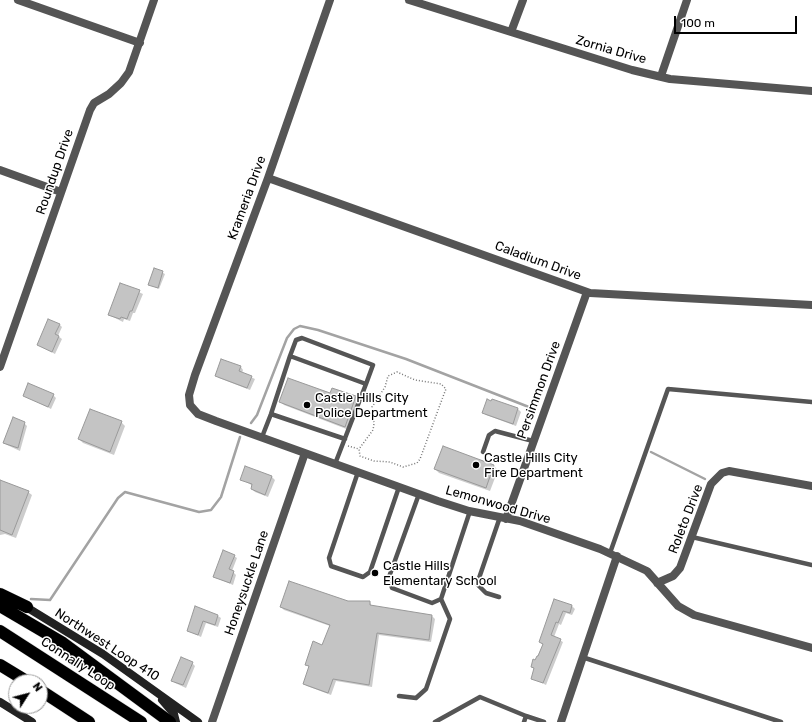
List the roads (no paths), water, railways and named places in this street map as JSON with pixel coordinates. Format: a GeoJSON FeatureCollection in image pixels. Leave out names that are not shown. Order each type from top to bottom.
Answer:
{"type":"FeatureCollection","features":[{"type":"Feature","properties":{"kind":"highway"},"geometry":{"type":"LineString","coordinates":[[0,593],[27,607]]}},
{"type":"Feature","properties":{"kind":"highway"},"geometry":{"type":"LineString","coordinates":[[0,606],[63,643],[170,722]]}},
{"type":"Feature","properties":{"kind":"highway","name":"Connally Loop"},"geometry":{"type":"LineString","coordinates":[[0,631],[141,722]]}},
{"type":"Feature","properties":{"kind":"highway"},"geometry":{"type":"LineString","coordinates":[[0,665],[15,674]]}},
{"type":"Feature","properties":{"kind":"highway"},"geometry":{"type":"LineString","coordinates":[[48,695],[89,722]]}},
{"type":"Feature","properties":{"kind":"main road","name":"Northwest Loop 410"},"geometry":{"type":"LineString","coordinates":[[27,607],[103,654],[198,722]]}},
{"type":"Feature","properties":{"kind":"main road"},"geometry":{"type":"LineString","coordinates":[[154,690],[174,714],[176,722]]}},
{"type":"Feature","properties":{"kind":"main road"},"geometry":{"type":"LineString","coordinates":[[0,702],[32,722]]}},
{"type":"Feature","properties":{"kind":"street"},"geometry":{"type":"LineString","coordinates":[[18,0],[140,43]]}},
{"type":"Feature","properties":{"kind":"street","name":"Roundup Drive"},"geometry":{"type":"LineString","coordinates":[[0,367],[2,354],[90,110],[94,103],[121,83],[132,65],[154,0]]}},
{"type":"Feature","properties":{"kind":"street","name":"Krameria Drive"},"geometry":{"type":"LineString","coordinates":[[190,405],[189,395],[195,376],[268,178],[330,0]]}},
{"type":"Feature","properties":{"kind":"street","name":"Zornia Drive"},"geometry":{"type":"LineString","coordinates":[[409,0],[632,70],[670,78],[812,91]]}},
{"type":"Feature","properties":{"kind":"street"},"geometry":{"type":"LineString","coordinates":[[511,32],[523,0]]}},
{"type":"Feature","properties":{"kind":"street"},"geometry":{"type":"LineString","coordinates":[[661,76],[687,0]]}},
{"type":"Feature","properties":{"kind":"street"},"geometry":{"type":"LineString","coordinates":[[0,170],[61,192]]}},
{"type":"Feature","properties":{"kind":"street","name":"Caladium Drive"},"geometry":{"type":"LineString","coordinates":[[268,178],[587,292],[812,305]]}},
{"type":"Feature","properties":{"kind":"street","name":"Persimmon Drive"},"geometry":{"type":"LineString","coordinates":[[503,518],[533,442],[587,292]]}},
{"type":"Feature","properties":{"kind":"street","name":"Lemonwood Drive"},"geometry":{"type":"LineString","coordinates":[[190,405],[198,414],[419,494],[470,511],[520,521],[614,555],[647,571],[678,606],[694,615],[812,648]]}},
{"type":"Feature","properties":{"kind":"street","name":"Honeysuckle Lane"},"geometry":{"type":"LineString","coordinates":[[212,722],[305,453]]}},
{"type":"Feature","properties":{"kind":"street","name":"Roleto Drive"},"geometry":{"type":"LineString","coordinates":[[657,583],[673,576],[680,568],[711,484],[722,473],[729,471],[812,486]]}},
{"type":"Feature","properties":{"kind":"street"},"geometry":{"type":"LineString","coordinates":[[561,722],[614,555]]}},
{"type":"Feature","properties":{"kind":"lane"},"geometry":{"type":"LineString","coordinates":[[262,437],[296,340],[302,338],[373,365],[335,464]]}},
{"type":"Feature","properties":{"kind":"lane"},"geometry":{"type":"LineString","coordinates":[[290,356],[366,384]]}},
{"type":"Feature","properties":{"kind":"lane"},"geometry":{"type":"LineString","coordinates":[[614,555],[668,390],[812,402]]}},
{"type":"Feature","properties":{"kind":"lane"},"geometry":{"type":"LineString","coordinates":[[271,414],[344,442]]}},
{"type":"Feature","properties":{"kind":"lane"},"geometry":{"type":"LineString","coordinates":[[483,452],[489,435],[495,431],[533,442]]}},
{"type":"Feature","properties":{"kind":"lane"},"geometry":{"type":"LineString","coordinates":[[358,472],[329,558],[331,566],[363,577],[370,572],[399,486]]}},
{"type":"Feature","properties":{"kind":"lane"},"geometry":{"type":"LineString","coordinates":[[419,494],[389,577],[392,588],[432,602],[441,599]]}},
{"type":"Feature","properties":{"kind":"lane"},"geometry":{"type":"LineString","coordinates":[[398,696],[416,698],[426,689],[450,620],[441,599],[470,511]]}},
{"type":"Feature","properties":{"kind":"lane"},"geometry":{"type":"LineString","coordinates":[[499,597],[486,593],[477,584],[503,518]]}},
{"type":"Feature","properties":{"kind":"lane"},"geometry":{"type":"LineString","coordinates":[[692,537],[812,565]]}},
{"type":"Feature","properties":{"kind":"lane"},"geometry":{"type":"LineString","coordinates":[[582,657],[781,722]]}},
{"type":"Feature","properties":{"kind":"lane"},"geometry":{"type":"LineString","coordinates":[[435,722],[480,697],[544,722]]}},
{"type":"Feature","properties":{"kind":"lane"},"geometry":{"type":"LineString","coordinates":[[524,722],[526,716]]}},
{"type":"Feature","properties":{"kind":"waterway"},"geometry":{"type":"LineString","coordinates":[[251,423],[257,415],[287,338],[294,329],[300,326],[318,330],[406,359],[534,409]]}},
{"type":"Feature","properties":{"kind":"waterway"},"geometry":{"type":"LineString","coordinates":[[31,599],[50,600],[118,498],[125,492],[199,512],[211,510],[221,497],[240,437]]}},
{"type":"Feature","properties":{"kind":"waterway"},"geometry":{"type":"LineString","coordinates":[[651,452],[705,479]]}},
{"type":"Feature","properties":{"kind":"place","name":"Castle Hills City Police Department"},"geometry":{"type":"Point","coordinates":[307,405]}},
{"type":"Feature","properties":{"kind":"place","name":"Castle Hills City Fire Department"},"geometry":{"type":"Point","coordinates":[476,465]}},
{"type":"Feature","properties":{"kind":"place","name":"Castle Hills Elementary School"},"geometry":{"type":"Point","coordinates":[375,573]}}]}
